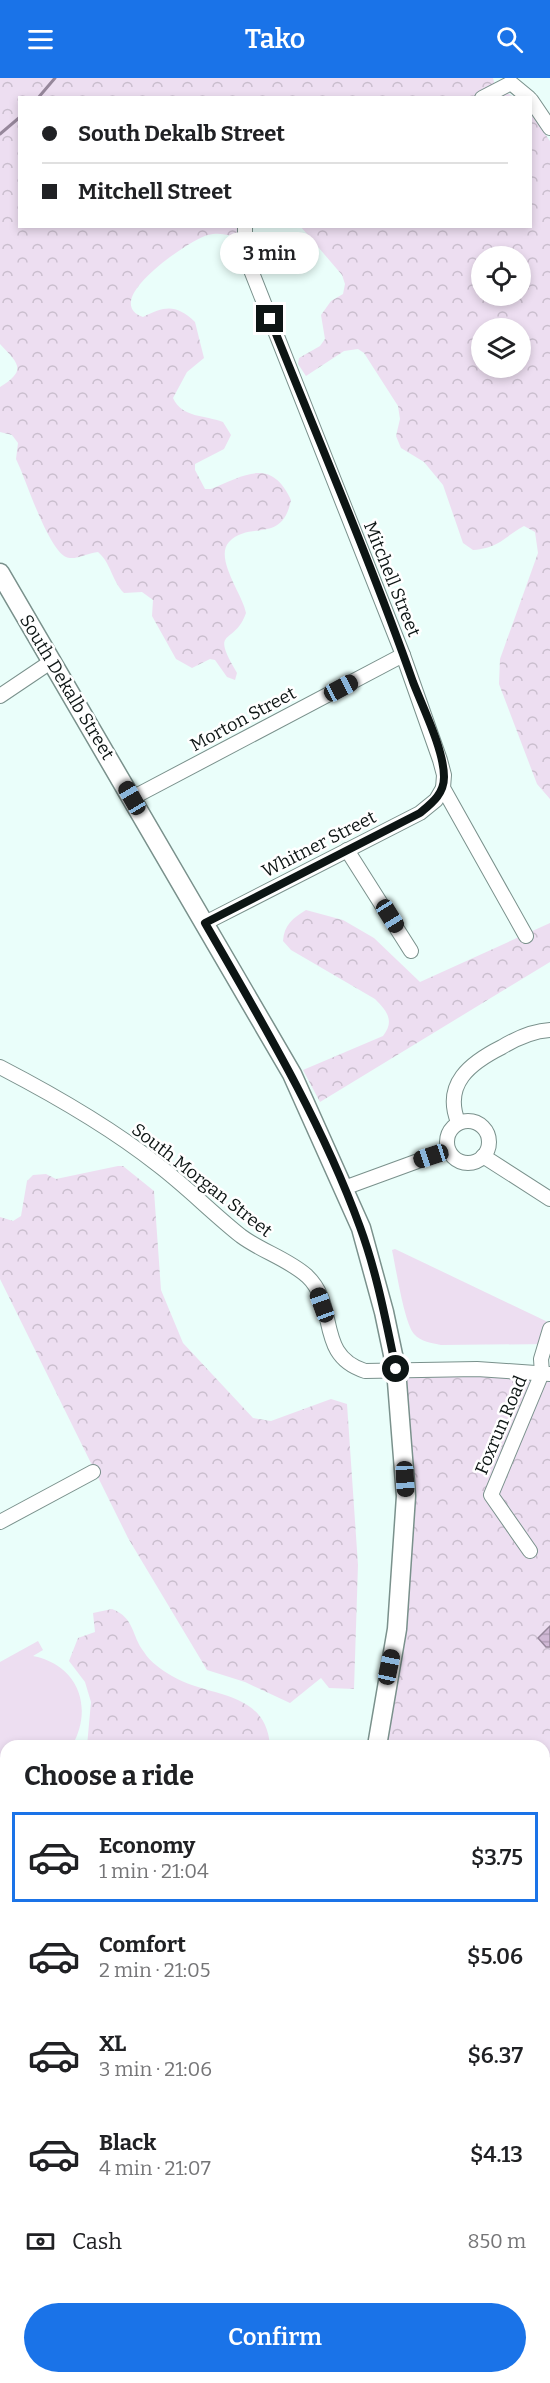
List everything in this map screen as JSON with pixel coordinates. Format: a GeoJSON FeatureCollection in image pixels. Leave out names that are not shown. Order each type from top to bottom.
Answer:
{"type":"FeatureCollection","features":[{"type":"Feature","properties":{"kind":"main road","name":"South Dekalb Street"},"geometry":{"type":"LineString","coordinates":[[0,573],[292,1074],[344,1188],[370,1258],[396,1369],[406,1496],[397,1629],[377,1740]]}},
{"type":"Feature","properties":{"kind":"street"},"geometry":{"type":"LineString","coordinates":[[486,96],[514,81],[527,96]]}},
{"type":"Feature","properties":{"kind":"street"},"geometry":{"type":"LineString","coordinates":[[532,102],[550,128]]}},
{"type":"Feature","properties":{"kind":"street","name":"Mitchell Street"},"geometry":{"type":"LineString","coordinates":[[245,228],[245,255],[403,655],[440,760],[444,775],[443,788],[526,936]]}},
{"type":"Feature","properties":{"kind":"street","name":"Morton Street"},"geometry":{"type":"LineString","coordinates":[[132,798],[403,655]]}},
{"type":"Feature","properties":{"kind":"street"},"geometry":{"type":"LineString","coordinates":[[0,696],[52,661]]}},
{"type":"Feature","properties":{"kind":"street","name":"Whitner Street"},"geometry":{"type":"LineString","coordinates":[[205,923],[420,813],[436,800],[443,788]]}},
{"type":"Feature","properties":{"kind":"street"},"geometry":{"type":"LineString","coordinates":[[347,850],[411,951]]}},
{"type":"Feature","properties":{"kind":"street"},"geometry":{"type":"LineString","coordinates":[[458,1122],[453,1107],[455,1091],[470,1066],[522,1036],[550,1030]]}},
{"type":"Feature","properties":{"kind":"street","name":"South Morgan Street"},"geometry":{"type":"LineString","coordinates":[[0,1067],[124,1141],[157,1164],[248,1240],[307,1276],[318,1292],[336,1350],[342,1360],[365,1371],[396,1369],[546,1373]]}},
{"type":"Feature","properties":{"kind":"street"},"geometry":{"type":"LineString","coordinates":[[472,1121],[484,1128],[489,1140],[483,1156],[475,1162],[461,1162],[448,1150],[448,1132],[458,1122],[472,1121]]}},
{"type":"Feature","properties":{"kind":"street"},"geometry":{"type":"LineString","coordinates":[[344,1188],[448,1150]]}},
{"type":"Feature","properties":{"kind":"street"},"geometry":{"type":"LineString","coordinates":[[483,1156],[550,1199]]}},
{"type":"Feature","properties":{"kind":"street"},"geometry":{"type":"LineString","coordinates":[[546,1373],[542,1359],[550,1329]]}},
{"type":"Feature","properties":{"kind":"street","name":"Foxrun Road"},"geometry":{"type":"LineString","coordinates":[[530,1551],[491,1495],[546,1373]]}},
{"type":"Feature","properties":{"kind":"street"},"geometry":{"type":"LineString","coordinates":[[0,1522],[93,1472]]}},
{"type":"Feature","properties":{"kind":"green space"},"geometry":{"type":"Polygon","coordinates":[[[0,78],[493,78],[495,86],[512,96],[18,96],[18,228],[243,228],[240,239],[224,234],[212,234],[184,247],[152,272],[139,285],[132,298],[132,309],[143,317],[170,309],[182,312],[195,322],[204,358],[187,372],[173,398],[188,413],[223,422],[231,435],[224,449],[195,464],[195,470],[205,489],[211,489],[246,475],[266,474],[275,478],[291,500],[287,514],[280,522],[264,530],[246,532],[237,536],[229,542],[225,549],[227,567],[246,613],[236,630],[224,642],[237,673],[235,680],[227,677],[215,660],[210,659],[192,668],[176,659],[152,616],[153,600],[142,592],[124,593],[106,561],[98,552],[69,558],[59,552],[46,530],[16,459],[18,443],[12,435],[0,432],[0,387],[14,376],[17,367],[12,357],[0,344],[0,78]]]}},
{"type":"Feature","properties":{"kind":"green space"},"geometry":{"type":"Polygon","coordinates":[[[532,115],[550,141],[550,799],[537,784],[499,684],[500,659],[538,553],[535,532],[524,526],[496,544],[482,549],[473,550],[463,543],[443,485],[424,462],[401,448],[396,436],[400,419],[398,406],[364,353],[358,349],[344,351],[306,376],[298,364],[299,358],[320,346],[325,339],[321,315],[331,301],[343,294],[345,284],[342,275],[302,228],[532,228],[532,115]]]}},
{"type":"Feature","properties":{"kind":"green space"},"geometry":{"type":"Polygon","coordinates":[[[306,910],[343,920],[374,938],[420,982],[550,923],[550,962],[320,1102],[303,1070],[383,1036],[387,1031],[389,1021],[386,1012],[375,999],[291,950],[283,941],[290,922],[306,910]]]}},
{"type":"Feature","properties":{"kind":"green space"},"geometry":{"type":"Polygon","coordinates":[[[123,1166],[154,1191],[161,1290],[183,1343],[253,1418],[271,1421],[331,1399],[347,1404],[358,1565],[354,1689],[329,1688],[321,1678],[290,1703],[245,1682],[207,1670],[128,1538],[0,1279],[0,1217],[13,1221],[21,1216],[27,1181],[33,1175],[46,1174],[56,1179],[123,1166]]]}},
{"type":"Feature","properties":{"kind":"green space"},"geometry":{"type":"Polygon","coordinates":[[[395,1249],[550,1323],[550,1344],[441,1345],[420,1339],[410,1328],[404,1307],[392,1250],[395,1249]]]}},
{"type":"Feature","properties":{"kind":"green space"},"geometry":{"type":"Polygon","coordinates":[[[396,1369],[550,1374],[550,1740],[378,1740],[402,1574],[396,1369]]]}},
{"type":"Feature","properties":{"kind":"green space"},"geometry":{"type":"Polygon","coordinates":[[[112,1609],[125,1617],[147,1656],[172,1676],[247,1705],[258,1714],[266,1728],[269,1740],[88,1740],[91,1702],[85,1682],[69,1661],[78,1638],[95,1632],[93,1613],[112,1609]]]}},
{"type":"Feature","properties":{"kind":"green space"},"geometry":{"type":"Polygon","coordinates":[[[38,1641],[43,1650],[33,1656],[61,1668],[78,1690],[82,1717],[74,1740],[0,1740],[0,1662],[38,1641]]]}},
{"type":"Feature","properties":{"kind":"shaded area"},"geometry":{"type":"Polygon","coordinates":[[[550,1626],[550,1647],[546,1647],[538,1638],[550,1626]]]}},
{"type":"Feature","properties":{"kind":"waterway"},"geometry":{"type":"LineString","coordinates":[[40,96],[55,78]]}},
{"type":"Feature","properties":{"kind":"waterway"},"geometry":{"type":"LineString","coordinates":[[0,134],[18,119]]}},
{"type":"Feature","properties":{"kind":"route"},"geometry":{"type":"LineString","coordinates":[[270,319],[435,741],[444,775],[443,788],[436,800],[420,813],[205,923],[292,1074],[341,1180],[361,1228],[373,1269],[396,1369]]}}]}
